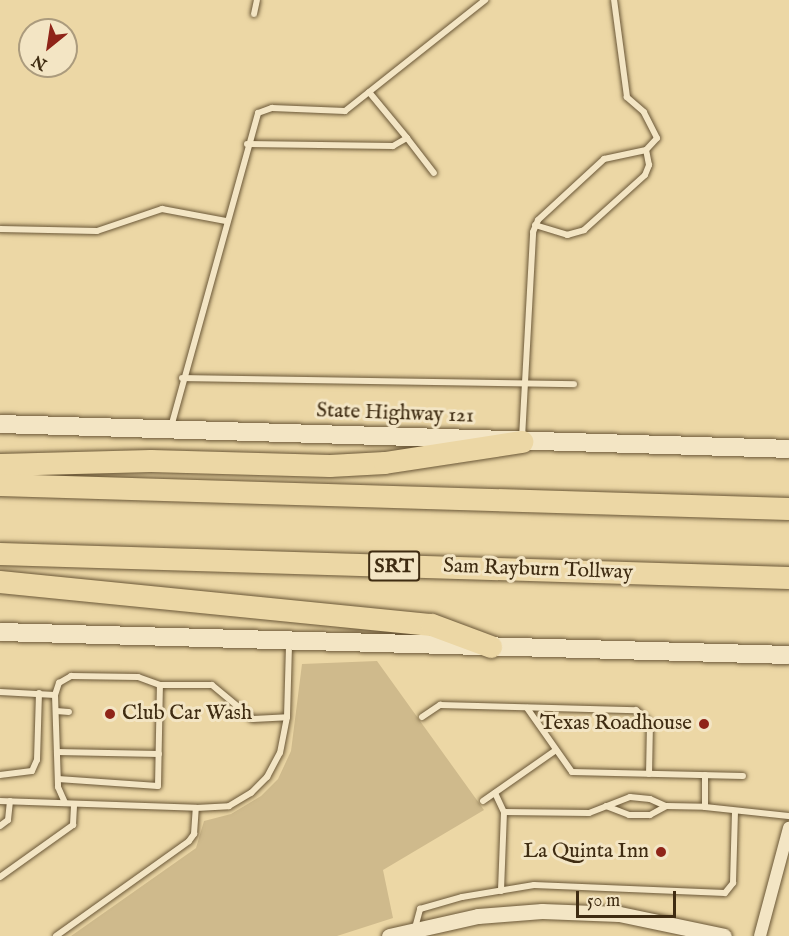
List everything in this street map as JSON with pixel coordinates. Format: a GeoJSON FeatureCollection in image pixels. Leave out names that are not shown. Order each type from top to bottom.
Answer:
{"type":"FeatureCollection","features":[{"type":"Feature","properties":{"kind":"highway"},"geometry":{"type":"LineString","coordinates":[[0,465],[151,461],[330,466],[386,463],[522,442]]}},
{"type":"Feature","properties":{"kind":"highway"},"geometry":{"type":"LineString","coordinates":[[0,485],[789,508]]}},
{"type":"Feature","properties":{"kind":"highway","name":"Sam Rayburn Tollway"},"geometry":{"type":"LineString","coordinates":[[0,554],[789,578]]}},
{"type":"Feature","properties":{"kind":"highway"},"geometry":{"type":"LineString","coordinates":[[0,582],[432,625],[490,647]]}},
{"type":"Feature","properties":{"kind":"main road","name":"State Highway 121"},"geometry":{"type":"LineString","coordinates":[[0,424],[789,449]]}},
{"type":"Feature","properties":{"kind":"main road"},"geometry":{"type":"LineString","coordinates":[[0,632],[789,655]]}},
{"type":"Feature","properties":{"kind":"street"},"geometry":{"type":"LineString","coordinates":[[760,936],[789,828]]}},
{"type":"Feature","properties":{"kind":"street"},"geometry":{"type":"LineString","coordinates":[[389,936],[415,928],[478,916],[542,911],[619,914],[724,936]]}},
{"type":"Feature","properties":{"kind":"lane"},"geometry":{"type":"LineString","coordinates":[[254,14],[257,0]]}},
{"type":"Feature","properties":{"kind":"lane"},"geometry":{"type":"LineString","coordinates":[[171,428],[182,378],[258,112],[272,108],[345,111],[485,0]]}},
{"type":"Feature","properties":{"kind":"lane"},"geometry":{"type":"LineString","coordinates":[[522,442],[536,225],[571,186],[604,159],[646,150],[657,138],[644,112],[627,97],[614,0]]}},
{"type":"Feature","properties":{"kind":"lane"},"geometry":{"type":"LineString","coordinates":[[369,92],[434,173]]}},
{"type":"Feature","properties":{"kind":"lane"},"geometry":{"type":"LineString","coordinates":[[248,144],[393,146],[406,138]]}},
{"type":"Feature","properties":{"kind":"lane"},"geometry":{"type":"LineString","coordinates":[[536,225],[567,235],[584,230],[645,175],[649,165],[646,150]]}},
{"type":"Feature","properties":{"kind":"lane"},"geometry":{"type":"LineString","coordinates":[[0,229],[97,231],[162,209],[226,221]]}},
{"type":"Feature","properties":{"kind":"lane"},"geometry":{"type":"LineString","coordinates":[[182,378],[525,381],[574,384]]}},
{"type":"Feature","properties":{"kind":"lane"},"geometry":{"type":"LineString","coordinates":[[0,801],[196,808],[229,806],[267,777],[280,753],[287,717],[289,640]]}},
{"type":"Feature","properties":{"kind":"lane"},"geometry":{"type":"LineString","coordinates":[[65,803],[58,779],[55,695],[59,683],[71,676],[138,677],[160,684],[212,685],[253,719],[287,717]]}},
{"type":"Feature","properties":{"kind":"lane"},"geometry":{"type":"LineString","coordinates":[[58,779],[158,786],[160,684]]}},
{"type":"Feature","properties":{"kind":"lane"},"geometry":{"type":"LineString","coordinates":[[0,692],[55,695]]}},
{"type":"Feature","properties":{"kind":"lane"},"geometry":{"type":"LineString","coordinates":[[0,775],[32,771],[37,760],[39,693]]}},
{"type":"Feature","properties":{"kind":"lane"},"geometry":{"type":"LineString","coordinates":[[422,717],[440,705],[636,710],[650,723],[649,774]]}},
{"type":"Feature","properties":{"kind":"lane"},"geometry":{"type":"LineString","coordinates":[[527,708],[572,772],[744,776]]}},
{"type":"Feature","properties":{"kind":"lane"},"geometry":{"type":"LineString","coordinates":[[56,711],[69,712]]}},
{"type":"Feature","properties":{"kind":"lane"},"geometry":{"type":"LineString","coordinates":[[150,715],[160,716]]}},
{"type":"Feature","properties":{"kind":"lane"},"geometry":{"type":"LineString","coordinates":[[483,801],[556,750]]}},
{"type":"Feature","properties":{"kind":"lane"},"geometry":{"type":"LineString","coordinates":[[57,752],[159,754]]}},
{"type":"Feature","properties":{"kind":"lane"},"geometry":{"type":"LineString","coordinates":[[705,775],[705,807]]}},
{"type":"Feature","properties":{"kind":"lane"},"geometry":{"type":"LineString","coordinates":[[495,793],[504,812],[501,891]]}},
{"type":"Feature","properties":{"kind":"lane"},"geometry":{"type":"LineString","coordinates":[[504,812],[589,813],[630,797],[650,799],[666,806],[705,807],[735,813],[789,816]]}},
{"type":"Feature","properties":{"kind":"lane"},"geometry":{"type":"LineString","coordinates":[[0,826],[8,820],[10,801]]}},
{"type":"Feature","properties":{"kind":"lane"},"geometry":{"type":"LineString","coordinates":[[0,877],[73,825],[74,804]]}},
{"type":"Feature","properties":{"kind":"lane"},"geometry":{"type":"LineString","coordinates":[[606,806],[628,815],[650,814],[666,806]]}},
{"type":"Feature","properties":{"kind":"lane"},"geometry":{"type":"LineString","coordinates":[[56,936],[189,841],[194,834],[196,808]]}},
{"type":"Feature","properties":{"kind":"lane"},"geometry":{"type":"LineString","coordinates":[[415,928],[420,909],[462,897],[501,891],[572,885],[725,893],[733,883],[735,813]]}},
{"type":"Feature","properties":{"kind":"shaded area"},"geometry":{"type":"Polygon","coordinates":[[[377,661],[484,810],[383,870],[393,918],[337,936],[71,936],[196,848],[204,821],[231,814],[261,796],[278,779],[291,751],[302,664],[377,661]]]}},
{"type":"Feature","properties":{"kind":"place","name":"Club Car Wash"},"geometry":{"type":"Point","coordinates":[110,714]}},
{"type":"Feature","properties":{"kind":"place","name":"Texas Roadhouse"},"geometry":{"type":"Point","coordinates":[704,724]}},
{"type":"Feature","properties":{"kind":"place","name":"La Quinta Inn"},"geometry":{"type":"Point","coordinates":[661,852]}}]}
